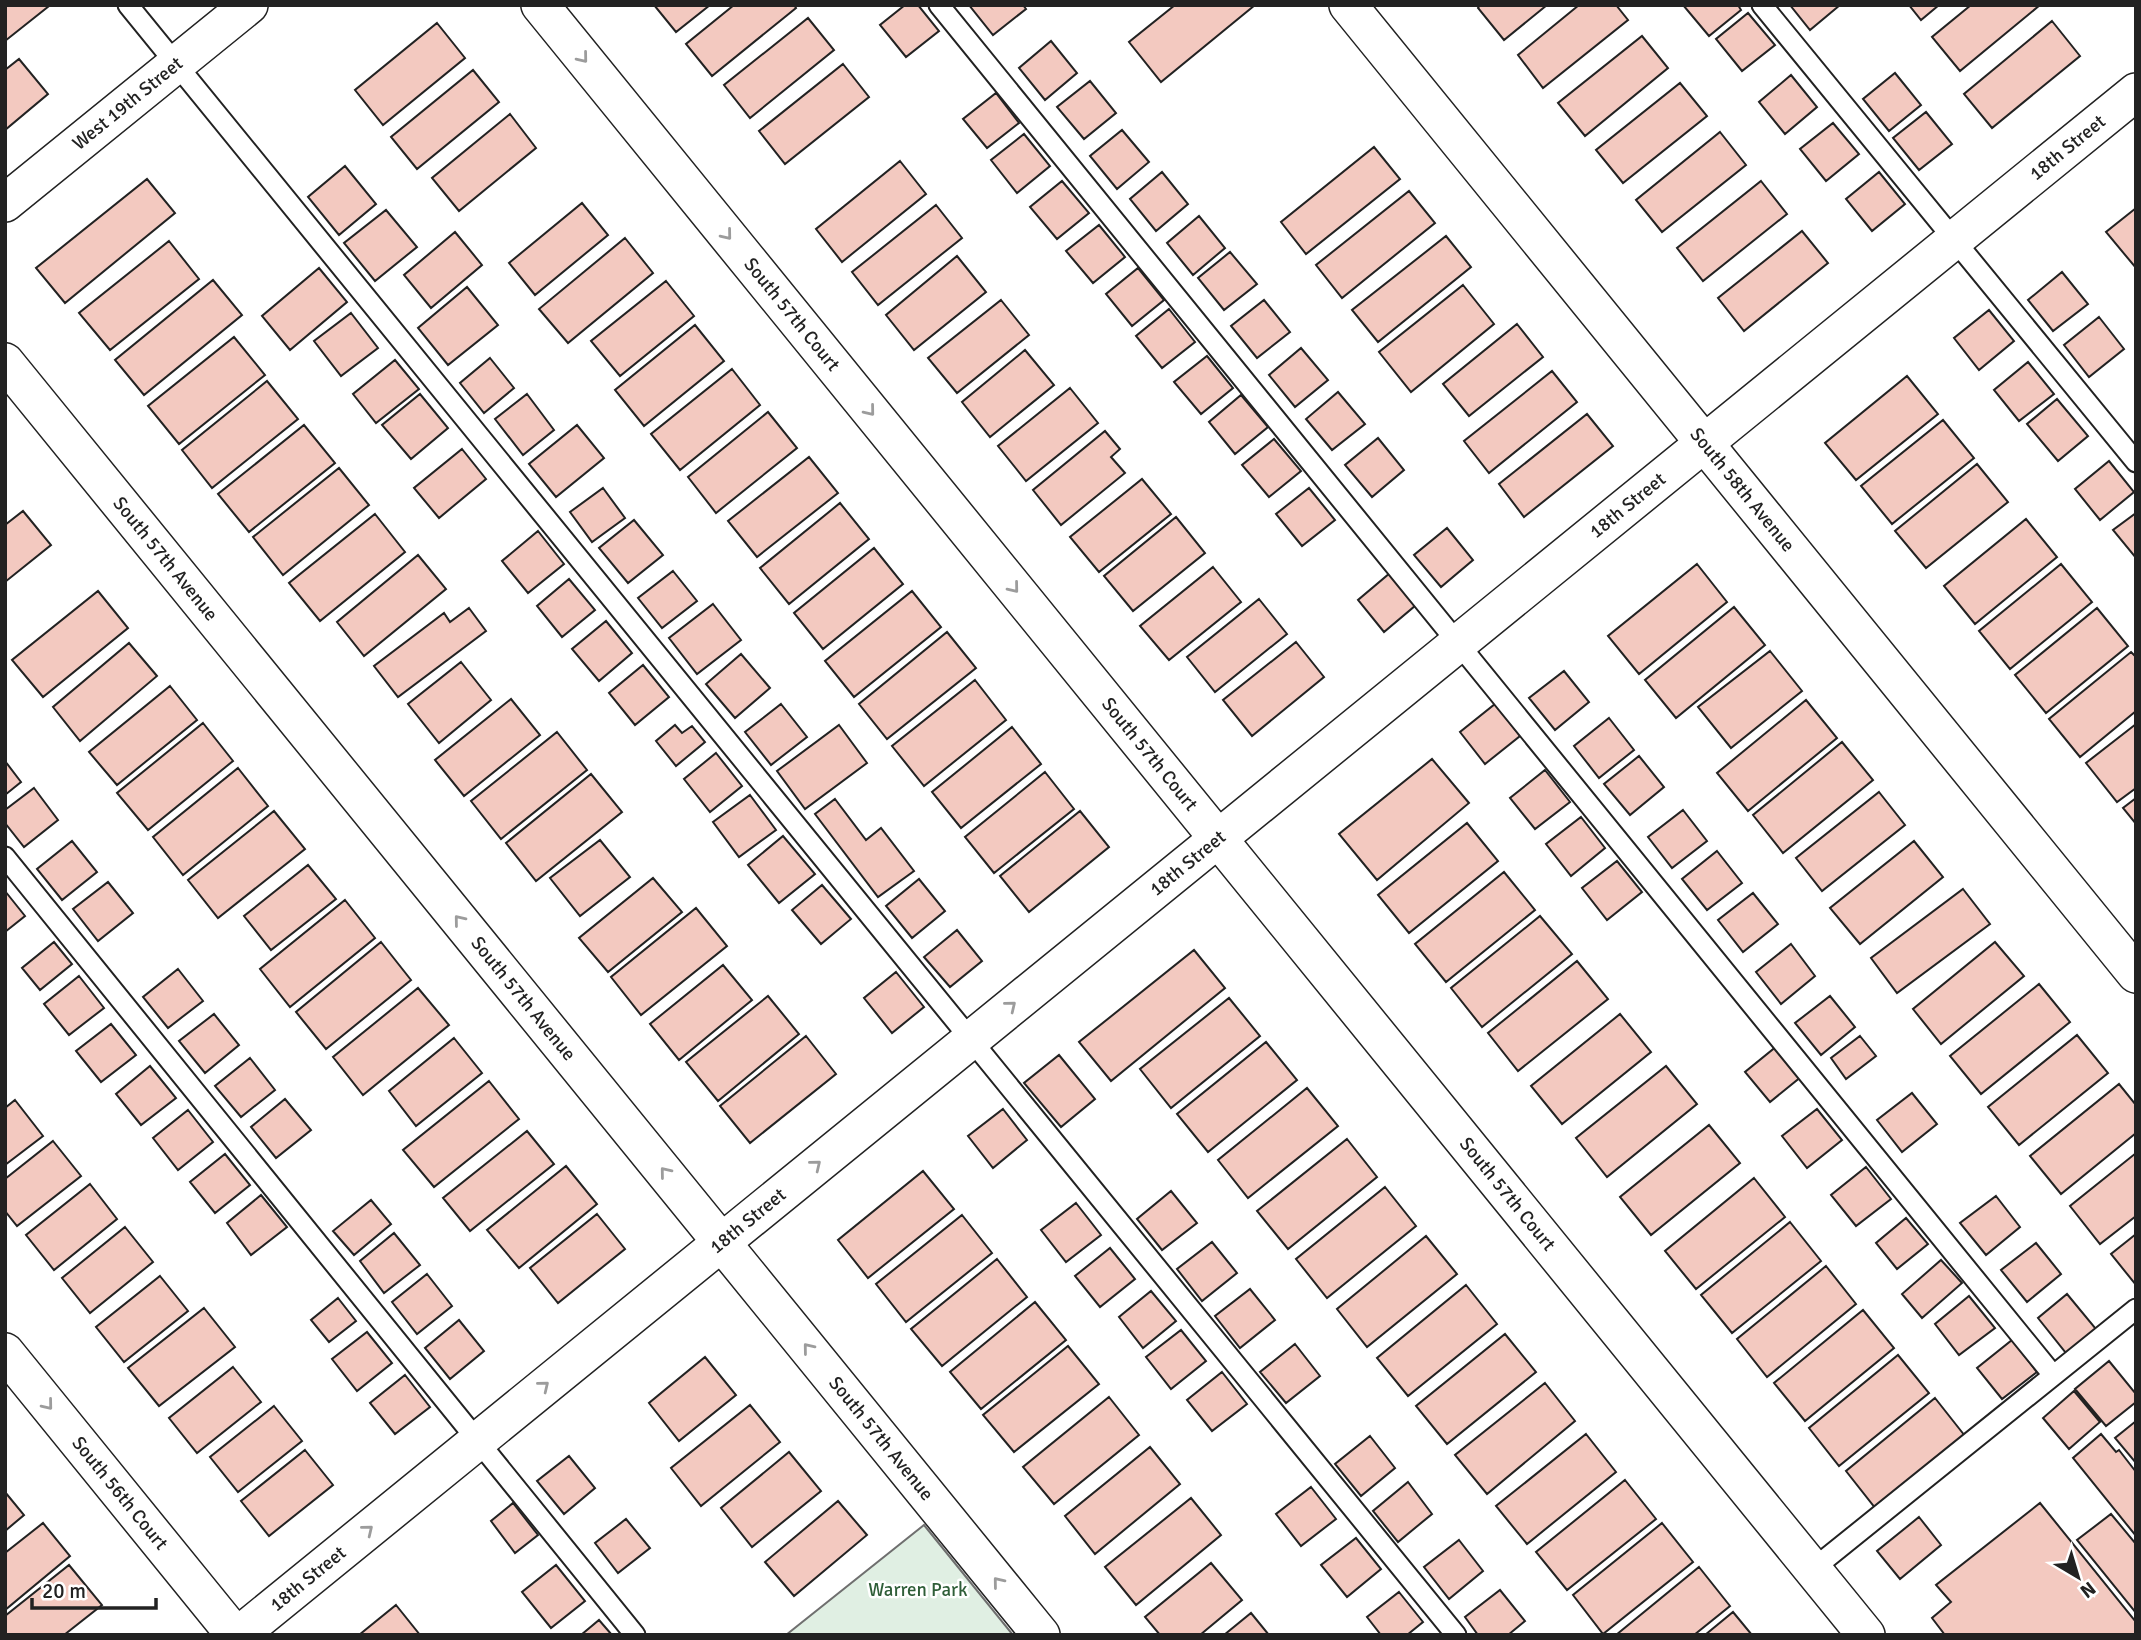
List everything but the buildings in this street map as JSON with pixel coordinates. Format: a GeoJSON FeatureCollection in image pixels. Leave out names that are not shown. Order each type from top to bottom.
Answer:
{"type":"FeatureCollection","features":[{"type":"Feature","properties":{"kind":"street","name":"West 19th Street"},"geometry":{"type":"LineString","coordinates":[[5,203],[249,5]]}},
{"type":"Feature","properties":{"kind":"street","name":"South 57th Court"},"geometry":{"type":"LineString","coordinates":[[540,5],[1866,1635]]}},
{"type":"Feature","properties":{"kind":"street","name":"South 58th Avenue"},"geometry":{"type":"LineString","coordinates":[[1348,5],[2136,974]]}},
{"type":"Feature","properties":{"kind":"street","name":"18th Street"},"geometry":{"type":"LineString","coordinates":[[237,1635],[2136,92]]}},
{"type":"Feature","properties":{"kind":"street","name":"South 57th Avenue"},"geometry":{"type":"LineString","coordinates":[[5,362],[1041,1635]]}},
{"type":"Feature","properties":{"kind":"street","name":"South 56th Court"},"geometry":{"type":"LineString","coordinates":[[5,1352],[237,1635]]}},
{"type":"Feature","properties":{"kind":"lane"},"geometry":{"type":"LineString","coordinates":[[128,5],[1455,1635]]}},
{"type":"Feature","properties":{"kind":"lane"},"geometry":{"type":"LineString","coordinates":[[939,5],[2053,1375]]}},
{"type":"Feature","properties":{"kind":"lane"},"geometry":{"type":"LineString","coordinates":[[1762,5],[2136,462]]}},
{"type":"Feature","properties":{"kind":"lane"},"geometry":{"type":"LineString","coordinates":[[5,857],[635,1635]]}},
{"type":"Feature","properties":{"kind":"lane"},"geometry":{"type":"LineString","coordinates":[[1812,1569],[2136,1309]]}},
{"type":"Feature","properties":{"kind":"green space","name":"Warren Park"},"geometry":{"type":"Polygon","coordinates":[[[924,1525],[1013,1635],[786,1635],[924,1525]]]}}]}
